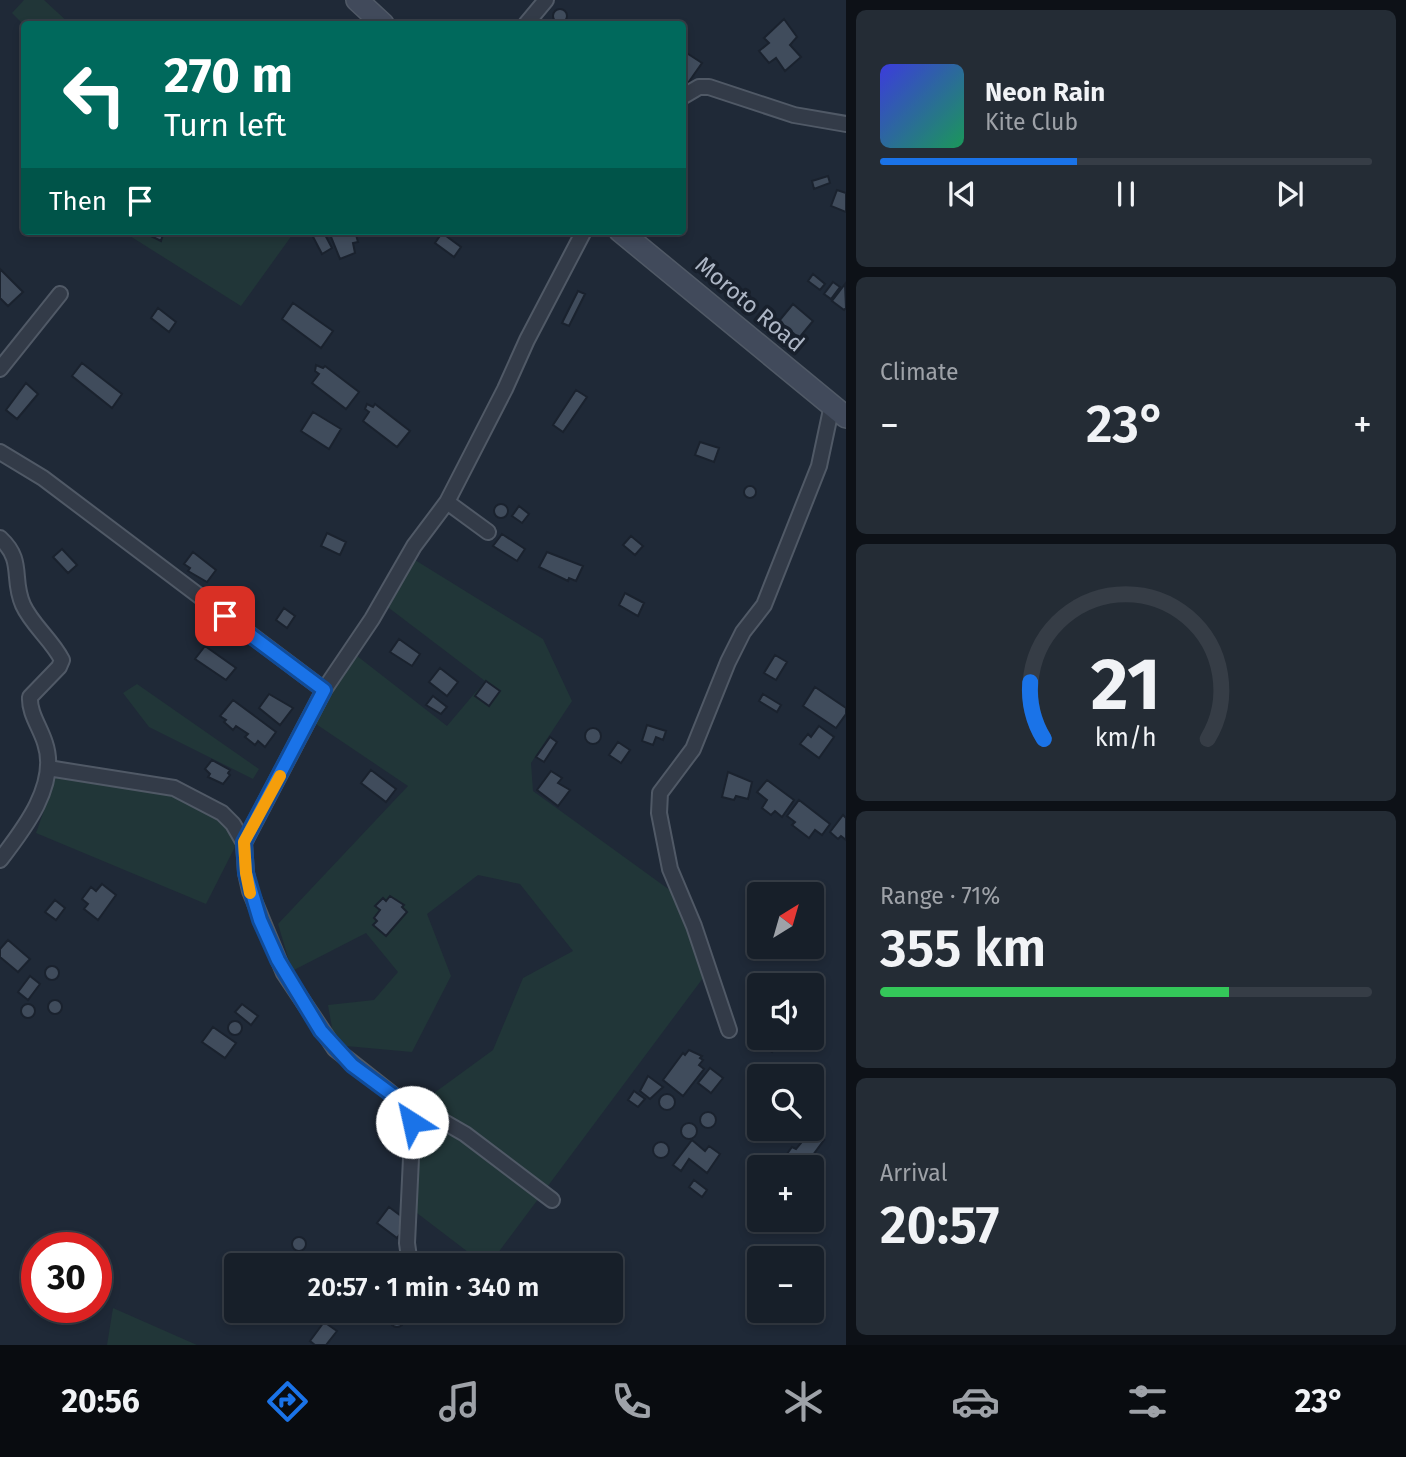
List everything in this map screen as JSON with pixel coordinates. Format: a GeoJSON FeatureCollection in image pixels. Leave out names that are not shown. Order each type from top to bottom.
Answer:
{"type":"FeatureCollection","features":[{"type":"Feature","properties":{"kind":"main road"},"geometry":{"type":"LineString","coordinates":[[357,0],[380,21]]}},
{"type":"Feature","properties":{"kind":"main road","name":"Moroto Road"},"geometry":{"type":"LineString","coordinates":[[625,235],[839,411]]}},
{"type":"Feature","properties":{"kind":"street"},"geometry":{"type":"LineString","coordinates":[[528,21],[546,0]]}},
{"type":"Feature","properties":{"kind":"street"},"geometry":{"type":"LineString","coordinates":[[686,95],[699,87],[709,87],[794,115],[846,124]]}},
{"type":"Feature","properties":{"kind":"street"},"geometry":{"type":"LineString","coordinates":[[244,842],[324,690],[372,619],[414,546],[447,502],[582,235]]}},
{"type":"Feature","properties":{"kind":"street"},"geometry":{"type":"LineString","coordinates":[[0,369],[60,294]]}},
{"type":"Feature","properties":{"kind":"street"},"geometry":{"type":"LineString","coordinates":[[729,1030],[694,926],[670,869],[659,813],[660,793],[693,748],[728,662],[743,632],[764,605],[839,411]]}},
{"type":"Feature","properties":{"kind":"street"},"geometry":{"type":"LineString","coordinates":[[0,453],[43,478],[324,690]]}},
{"type":"Feature","properties":{"kind":"street"},"geometry":{"type":"LineString","coordinates":[[447,502],[488,532]]}},
{"type":"Feature","properties":{"kind":"street"},"geometry":{"type":"LineString","coordinates":[[0,538],[15,555],[23,605],[62,660],[59,667],[30,697],[29,704],[46,744],[48,778],[22,829],[0,860]]}},
{"type":"Feature","properties":{"kind":"street"},"geometry":{"type":"LineString","coordinates":[[48,768],[174,788],[222,813],[233,824],[244,842],[250,891],[284,973],[335,1049],[410,1108],[443,1120],[465,1134],[552,1200]]}},
{"type":"Feature","properties":{"kind":"street"},"geometry":{"type":"LineString","coordinates":[[408,1253],[412,1137],[410,1108]]}},
{"type":"Feature","properties":{"kind":"green space"},"geometry":{"type":"Polygon","coordinates":[[[24,0],[44,0],[67,21],[21,22],[12,13],[24,0]]]}},
{"type":"Feature","properties":{"kind":"green space"},"geometry":{"type":"Polygon","coordinates":[[[128,235],[292,235],[241,306],[128,235]]]}},
{"type":"Feature","properties":{"kind":"green space"},"geometry":{"type":"Polygon","coordinates":[[[415,560],[543,639],[572,701],[531,763],[533,791],[678,896],[709,970],[498,1253],[469,1253],[413,1210],[415,1107],[493,1050],[523,978],[573,951],[520,884],[478,875],[427,914],[451,976],[412,1052],[335,1045],[328,1005],[374,1000],[398,972],[366,933],[292,971],[278,924],[408,786],[310,720],[352,652],[447,726],[485,681],[385,605],[415,560]]]}},
{"type":"Feature","properties":{"kind":"green space"},"geometry":{"type":"Polygon","coordinates":[[[137,684],[259,769],[253,779],[149,727],[123,693],[137,684]]]}},
{"type":"Feature","properties":{"kind":"green space"},"geometry":{"type":"Polygon","coordinates":[[[100,770],[192,794],[238,841],[206,904],[36,833],[56,777],[100,770]]]}},
{"type":"Feature","properties":{"kind":"green space"},"geometry":{"type":"Polygon","coordinates":[[[113,1308],[197,1345],[107,1345],[113,1308]]]}},
{"type":"Feature","properties":{"kind":"building"},"geometry":{"type":"Polygon","coordinates":[[[555,11],[565,11],[565,21],[555,21],[555,11]]]}},
{"type":"Feature","properties":{"kind":"building"},"geometry":{"type":"Polygon","coordinates":[[[784,19],[797,37],[790,45],[801,57],[785,71],[776,58],[769,63],[759,51],[769,43],[764,38],[784,19]]]}},
{"type":"Feature","properties":{"kind":"building"},"geometry":{"type":"Polygon","coordinates":[[[686,53],[702,63],[688,83],[686,82],[686,53]]]}},
{"type":"Feature","properties":{"kind":"building"},"geometry":{"type":"Polygon","coordinates":[[[828,176],[830,183],[814,189],[812,181],[828,176]]]}},
{"type":"Feature","properties":{"kind":"building"},"geometry":{"type":"Polygon","coordinates":[[[837,190],[846,193],[846,212],[831,206],[837,190]]]}},
{"type":"Feature","properties":{"kind":"building"},"geometry":{"type":"Polygon","coordinates":[[[149,235],[163,235],[161,241],[149,235]]]}},
{"type":"Feature","properties":{"kind":"building"},"geometry":{"type":"Polygon","coordinates":[[[312,235],[325,235],[332,248],[322,254],[312,235]]]}},
{"type":"Feature","properties":{"kind":"building"},"geometry":{"type":"Polygon","coordinates":[[[330,235],[356,235],[358,242],[353,243],[355,253],[340,259],[330,235]]]}},
{"type":"Feature","properties":{"kind":"building"},"geometry":{"type":"Polygon","coordinates":[[[441,235],[445,235],[461,247],[454,257],[435,243],[441,235]]]}},
{"type":"Feature","properties":{"kind":"building"},"geometry":{"type":"Polygon","coordinates":[[[0,269],[23,292],[8,306],[0,298],[0,269]]]}},
{"type":"Feature","properties":{"kind":"building"},"geometry":{"type":"Polygon","coordinates":[[[813,274],[825,284],[820,290],[808,281],[813,274]]]}},
{"type":"Feature","properties":{"kind":"building"},"geometry":{"type":"Polygon","coordinates":[[[833,282],[840,287],[831,299],[824,294],[833,282]]]}},
{"type":"Feature","properties":{"kind":"building"},"geometry":{"type":"Polygon","coordinates":[[[845,284],[846,308],[844,310],[832,301],[845,284]]]}},
{"type":"Feature","properties":{"kind":"building"},"geometry":{"type":"Polygon","coordinates":[[[578,291],[585,294],[569,326],[562,323],[578,291]]]}},
{"type":"Feature","properties":{"kind":"building"},"geometry":{"type":"Polygon","coordinates":[[[293,303],[333,331],[321,348],[282,319],[293,303]]]}},
{"type":"Feature","properties":{"kind":"building"},"geometry":{"type":"Polygon","coordinates":[[[793,304],[813,321],[799,338],[779,321],[793,304]]]}},
{"type":"Feature","properties":{"kind":"building"},"geometry":{"type":"Polygon","coordinates":[[[158,308],[176,322],[169,332],[151,318],[158,308]]]}},
{"type":"Feature","properties":{"kind":"building"},"geometry":{"type":"Polygon","coordinates":[[[82,363],[122,394],[112,408],[72,376],[82,363]]]}},
{"type":"Feature","properties":{"kind":"building"},"geometry":{"type":"Polygon","coordinates":[[[316,365],[323,368],[325,366],[359,392],[346,409],[312,383],[319,374],[315,371],[316,365]]]}},
{"type":"Feature","properties":{"kind":"building"},"geometry":{"type":"Polygon","coordinates":[[[26,383],[38,394],[17,419],[6,410],[26,383]]]}},
{"type":"Feature","properties":{"kind":"building"},"geometry":{"type":"Polygon","coordinates":[[[576,390],[587,397],[563,432],[553,425],[576,390]]]}},
{"type":"Feature","properties":{"kind":"building"},"geometry":{"type":"Polygon","coordinates":[[[367,404],[373,407],[375,404],[410,431],[397,447],[363,421],[369,412],[365,409],[367,404]]]}},
{"type":"Feature","properties":{"kind":"building"},"geometry":{"type":"Polygon","coordinates":[[[313,412],[341,429],[329,449],[301,431],[313,412]]]}},
{"type":"Feature","properties":{"kind":"building"},"geometry":{"type":"Polygon","coordinates":[[[700,442],[719,448],[714,462],[695,455],[700,442]]]}},
{"type":"Feature","properties":{"kind":"building"},"geometry":{"type":"Polygon","coordinates":[[[745,487],[755,487],[755,497],[745,497],[745,487]]]}},
{"type":"Feature","properties":{"kind":"building"},"geometry":{"type":"Polygon","coordinates":[[[501,504],[506,506],[506,516],[501,518],[496,516],[494,511],[496,506],[501,504]]]}},
{"type":"Feature","properties":{"kind":"building"},"geometry":{"type":"Polygon","coordinates":[[[519,506],[529,514],[522,523],[512,516],[519,506]]]}},
{"type":"Feature","properties":{"kind":"building"},"geometry":{"type":"Polygon","coordinates":[[[327,533],[346,542],[340,555],[321,546],[327,533]]]}},
{"type":"Feature","properties":{"kind":"building"},"geometry":{"type":"Polygon","coordinates":[[[502,534],[525,549],[517,561],[493,546],[502,534]]]}},
{"type":"Feature","properties":{"kind":"building"},"geometry":{"type":"Polygon","coordinates":[[[631,536],[643,546],[635,555],[623,545],[631,536]]]}},
{"type":"Feature","properties":{"kind":"building"},"geometry":{"type":"Polygon","coordinates":[[[62,549],[77,565],[68,573],[53,557],[62,549]]]}},
{"type":"Feature","properties":{"kind":"building"},"geometry":{"type":"Polygon","coordinates":[[[193,552],[216,570],[207,582],[188,571],[190,568],[184,564],[193,552]]]}},
{"type":"Feature","properties":{"kind":"building"},"geometry":{"type":"Polygon","coordinates":[[[547,552],[583,566],[576,581],[569,578],[568,581],[539,567],[547,552]]]}},
{"type":"Feature","properties":{"kind":"building"},"geometry":{"type":"Polygon","coordinates":[[[625,593],[644,603],[638,616],[619,605],[625,593]]]}},
{"type":"Feature","properties":{"kind":"building"},"geometry":{"type":"Polygon","coordinates":[[[284,608],[295,616],[287,628],[276,620],[284,608]]]}},
{"type":"Feature","properties":{"kind":"building"},"geometry":{"type":"Polygon","coordinates":[[[399,639],[420,654],[412,666],[390,652],[399,639]]]}},
{"type":"Feature","properties":{"kind":"building"},"geometry":{"type":"Polygon","coordinates":[[[205,646],[236,668],[226,680],[195,659],[205,646]]]}},
{"type":"Feature","properties":{"kind":"building"},"geometry":{"type":"Polygon","coordinates":[[[775,655],[787,662],[776,680],[764,673],[775,655]]]}},
{"type":"Feature","properties":{"kind":"building"},"geometry":{"type":"Polygon","coordinates":[[[440,668],[458,682],[447,696],[429,682],[440,668]]]}},
{"type":"Feature","properties":{"kind":"building"},"geometry":{"type":"Polygon","coordinates":[[[486,681],[500,691],[489,706],[475,696],[486,681]]]}},
{"type":"Feature","properties":{"kind":"building"},"geometry":{"type":"Polygon","coordinates":[[[815,687],[846,708],[846,714],[836,728],[803,706],[815,687]]]}},
{"type":"Feature","properties":{"kind":"building"},"geometry":{"type":"Polygon","coordinates":[[[269,694],[293,708],[280,725],[259,708],[269,694]]]}},
{"type":"Feature","properties":{"kind":"building"},"geometry":{"type":"Polygon","coordinates":[[[763,694],[781,705],[777,712],[759,701],[763,694]]]}},
{"type":"Feature","properties":{"kind":"building"},"geometry":{"type":"Polygon","coordinates":[[[433,696],[447,707],[441,714],[426,705],[433,696]]]}},
{"type":"Feature","properties":{"kind":"building"},"geometry":{"type":"Polygon","coordinates":[[[233,700],[276,732],[265,747],[258,741],[255,745],[245,737],[248,734],[236,726],[233,730],[224,722],[226,720],[220,716],[233,700]]]}},
{"type":"Feature","properties":{"kind":"building"},"geometry":{"type":"Polygon","coordinates":[[[647,725],[666,731],[663,740],[656,737],[653,745],[642,741],[647,725]]]}},
{"type":"Feature","properties":{"kind":"building"},"geometry":{"type":"Polygon","coordinates":[[[819,726],[834,737],[819,758],[800,744],[808,734],[811,737],[819,726]]]}},
{"type":"Feature","properties":{"kind":"building"},"geometry":{"type":"Polygon","coordinates":[[[593,728],[601,736],[593,744],[585,736],[593,728]]]}},
{"type":"Feature","properties":{"kind":"building"},"geometry":{"type":"Polygon","coordinates":[[[550,737],[557,742],[544,762],[536,757],[550,737]]]}},
{"type":"Feature","properties":{"kind":"building"},"geometry":{"type":"Polygon","coordinates":[[[618,742],[630,750],[621,763],[609,755],[618,742]]]}},
{"type":"Feature","properties":{"kind":"building"},"geometry":{"type":"Polygon","coordinates":[[[212,760],[230,770],[230,775],[223,784],[208,777],[210,774],[205,769],[212,760]]]}},
{"type":"Feature","properties":{"kind":"building"},"geometry":{"type":"Polygon","coordinates":[[[371,770],[396,789],[386,802],[361,783],[371,770]]]}},
{"type":"Feature","properties":{"kind":"building"},"geometry":{"type":"Polygon","coordinates":[[[551,771],[562,778],[558,783],[570,790],[558,806],[537,790],[551,771]]]}},
{"type":"Feature","properties":{"kind":"building"},"geometry":{"type":"Polygon","coordinates":[[[728,772],[752,782],[748,799],[722,797],[728,772]]]}},
{"type":"Feature","properties":{"kind":"building"},"geometry":{"type":"Polygon","coordinates":[[[767,780],[794,800],[782,817],[775,811],[771,815],[762,808],[767,800],[757,792],[767,780]]]}},
{"type":"Feature","properties":{"kind":"building"},"geometry":{"type":"Polygon","coordinates":[[[799,800],[830,824],[822,835],[815,830],[809,838],[792,825],[795,822],[787,816],[799,800]]]}},
{"type":"Feature","properties":{"kind":"building"},"geometry":{"type":"Polygon","coordinates":[[[843,815],[846,818],[846,840],[841,836],[838,839],[830,832],[843,815]]]}},
{"type":"Feature","properties":{"kind":"building"},"geometry":{"type":"Polygon","coordinates":[[[102,884],[116,895],[98,920],[84,909],[88,904],[82,899],[91,887],[96,891],[102,884]]]}},
{"type":"Feature","properties":{"kind":"building"},"geometry":{"type":"Polygon","coordinates":[[[390,896],[404,905],[402,907],[407,912],[386,936],[373,925],[380,910],[375,906],[383,898],[386,901],[390,896]]]}},
{"type":"Feature","properties":{"kind":"building"},"geometry":{"type":"Polygon","coordinates":[[[55,900],[65,908],[56,920],[45,912],[55,900]]]}},
{"type":"Feature","properties":{"kind":"building"},"geometry":{"type":"Polygon","coordinates":[[[8,940],[30,959],[18,972],[0,957],[0,949],[8,940]]]}},
{"type":"Feature","properties":{"kind":"building"},"geometry":{"type":"Polygon","coordinates":[[[52,966],[57,968],[57,978],[52,980],[47,978],[45,973],[47,968],[52,966]]]}},
{"type":"Feature","properties":{"kind":"building"},"geometry":{"type":"Polygon","coordinates":[[[30,976],[40,984],[28,1000],[18,992],[30,976]]]}},
{"type":"Feature","properties":{"kind":"building"},"geometry":{"type":"Polygon","coordinates":[[[55,1000],[60,1002],[60,1012],[55,1014],[50,1012],[48,1007],[50,1002],[55,1000]]]}},
{"type":"Feature","properties":{"kind":"building"},"geometry":{"type":"Polygon","coordinates":[[[28,1004],[33,1006],[33,1016],[28,1018],[23,1016],[21,1011],[23,1006],[28,1004]]]}},
{"type":"Feature","properties":{"kind":"building"},"geometry":{"type":"Polygon","coordinates":[[[242,1004],[258,1016],[251,1025],[235,1012],[242,1004]]]}},
{"type":"Feature","properties":{"kind":"building"},"geometry":{"type":"Polygon","coordinates":[[[235,1021],[240,1023],[240,1033],[235,1035],[230,1033],[228,1028],[230,1023],[235,1021]]]}},
{"type":"Feature","properties":{"kind":"building"},"geometry":{"type":"Polygon","coordinates":[[[213,1027],[236,1043],[225,1058],[202,1042],[213,1027]]]}},
{"type":"Feature","properties":{"kind":"building"},"geometry":{"type":"Polygon","coordinates":[[[689,1050],[702,1056],[700,1058],[703,1060],[699,1065],[704,1069],[683,1096],[663,1080],[683,1053],[685,1055],[689,1050]]]}},
{"type":"Feature","properties":{"kind":"building"},"geometry":{"type":"Polygon","coordinates":[[[710,1068],[723,1078],[711,1093],[698,1083],[710,1068]]]}},
{"type":"Feature","properties":{"kind":"building"},"geometry":{"type":"Polygon","coordinates":[[[648,1076],[663,1087],[650,1099],[640,1091],[648,1076]]]}},
{"type":"Feature","properties":{"kind":"building"},"geometry":{"type":"Polygon","coordinates":[[[634,1091],[645,1099],[638,1107],[628,1100],[634,1091]]]}},
{"type":"Feature","properties":{"kind":"building"},"geometry":{"type":"Polygon","coordinates":[[[667,1094],[675,1102],[667,1110],[659,1102],[667,1094]]]}},
{"type":"Feature","properties":{"kind":"building"},"geometry":{"type":"Polygon","coordinates":[[[708,1112],[716,1120],[708,1128],[700,1120],[708,1112]]]}},
{"type":"Feature","properties":{"kind":"building"},"geometry":{"type":"Polygon","coordinates":[[[689,1123],[697,1131],[689,1139],[681,1131],[689,1123]]]}},
{"type":"Feature","properties":{"kind":"building"},"geometry":{"type":"Polygon","coordinates":[[[692,1140],[705,1151],[709,1146],[720,1154],[707,1173],[689,1159],[681,1171],[673,1165],[692,1140]]]}},
{"type":"Feature","properties":{"kind":"building"},"geometry":{"type":"Polygon","coordinates":[[[798,1141],[823,1141],[813,1155],[786,1155],[792,1147],[796,1149],[801,1143],[798,1141]]]}},
{"type":"Feature","properties":{"kind":"building"},"geometry":{"type":"Polygon","coordinates":[[[661,1142],[669,1150],[661,1158],[653,1150],[661,1142]]]}},
{"type":"Feature","properties":{"kind":"building"},"geometry":{"type":"Polygon","coordinates":[[[694,1180],[707,1190],[702,1197],[689,1187],[694,1180]]]}},
{"type":"Feature","properties":{"kind":"building"},"geometry":{"type":"Polygon","coordinates":[[[389,1207],[409,1222],[397,1238],[377,1223],[389,1207]]]}},
{"type":"Feature","properties":{"kind":"building"},"geometry":{"type":"Polygon","coordinates":[[[299,1237],[304,1239],[304,1249],[299,1251],[294,1249],[292,1244],[294,1239],[299,1237]]]}},
{"type":"Feature","properties":{"kind":"building"},"geometry":{"type":"Polygon","coordinates":[[[323,1323],[337,1331],[326,1345],[315,1345],[310,1341],[323,1323]]]}},
{"type":"Feature","properties":{"kind":"building"},"geometry":{"type":"Polygon","coordinates":[[[391,1323],[403,1323],[397,1327],[391,1323]]]}},
{"type":"Feature","properties":{"kind":"slow traffic"},"geometry":{"type":"LineString","coordinates":[[250,893],[244,842],[280,776]]}},
{"type":"Feature","properties":{"kind":"route"},"geometry":{"type":"LineString","coordinates":[[225,616],[324,690],[244,842],[246,873],[260,920],[284,973],[321,1031],[352,1065],[410,1108],[412,1122]]}}]}
